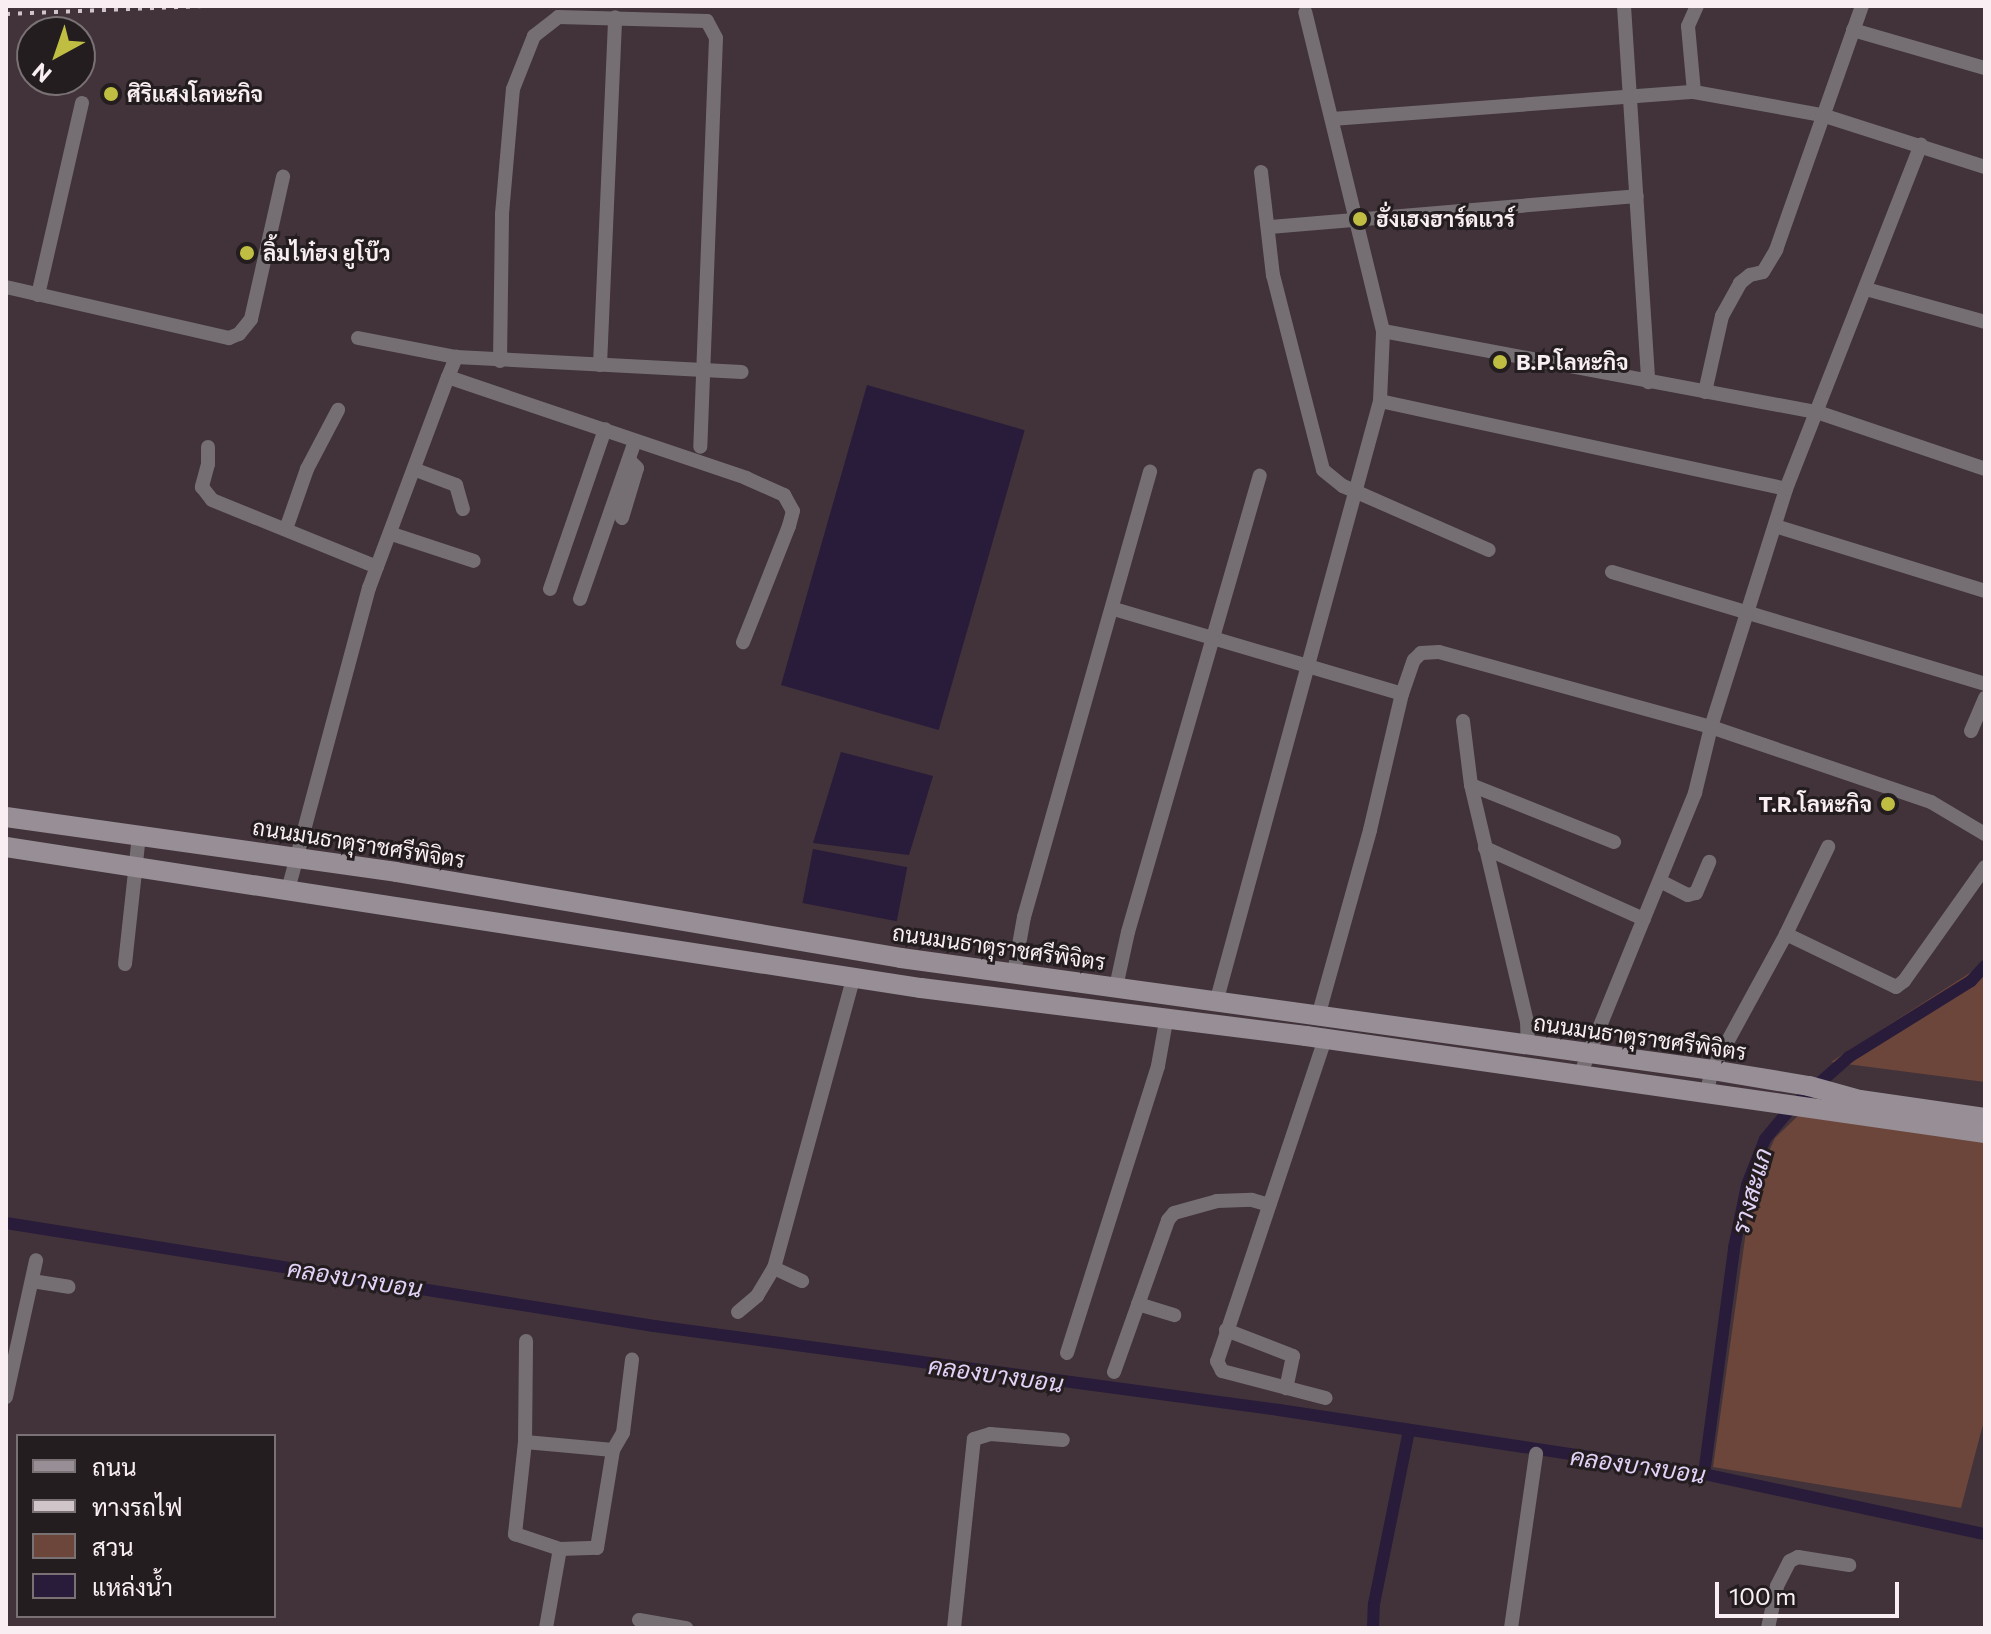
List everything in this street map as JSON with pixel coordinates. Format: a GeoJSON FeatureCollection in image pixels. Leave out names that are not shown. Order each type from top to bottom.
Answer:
{"type":"FeatureCollection","features":[{"type":"Feature","properties":{"kind":"street"},"geometry":{"type":"LineString","coordinates":[[1624,6],[1648,382]]}},
{"type":"Feature","properties":{"kind":"street"},"geometry":{"type":"LineString","coordinates":[[1694,92],[1688,26],[1697,6]]}},
{"type":"Feature","properties":{"kind":"street"},"geometry":{"type":"LineString","coordinates":[[1705,392],[1722,316],[1740,283],[1750,275],[1763,272],[1776,250],[1862,6]]}},
{"type":"Feature","properties":{"kind":"street"},"geometry":{"type":"LineString","coordinates":[[1217,999],[1380,401],[1383,331],[1305,12]]}},
{"type":"Feature","properties":{"kind":"street"},"geometry":{"type":"LineString","coordinates":[[500,361],[502,214],[517,72],[534,36],[546,23],[558,17],[698,18],[707,21],[716,38],[700,447]]}},
{"type":"Feature","properties":{"kind":"street"},"geometry":{"type":"LineString","coordinates":[[600,365],[615,17]]}},
{"type":"Feature","properties":{"kind":"street"},"geometry":{"type":"LineString","coordinates":[[1853,30],[1985,68]]}},
{"type":"Feature","properties":{"kind":"street"},"geometry":{"type":"LineString","coordinates":[[1332,119],[1694,92],[1822,115],[1921,144],[1985,167]]}},
{"type":"Feature","properties":{"kind":"street"},"geometry":{"type":"LineString","coordinates":[[38,295],[82,103]]}},
{"type":"Feature","properties":{"kind":"street"},"geometry":{"type":"LineString","coordinates":[[1580,1075],[1695,793],[1711,727],[1786,489],[1921,144]]}},
{"type":"Feature","properties":{"kind":"street"},"geometry":{"type":"LineString","coordinates":[[1261,172],[1273,275],[1318,456],[1331,479],[1489,550]]}},
{"type":"Feature","properties":{"kind":"street"},"geometry":{"type":"LineString","coordinates":[[6,287],[229,338],[239,334],[251,319],[283,177]]}},
{"type":"Feature","properties":{"kind":"street"},"geometry":{"type":"LineString","coordinates":[[1269,227],[1637,196]]}},
{"type":"Feature","properties":{"kind":"street"},"geometry":{"type":"LineString","coordinates":[[1866,289],[1985,322]]}},
{"type":"Feature","properties":{"kind":"street"},"geometry":{"type":"LineString","coordinates":[[1383,331],[1817,412],[1985,469]]}},
{"type":"Feature","properties":{"kind":"street"},"geometry":{"type":"LineString","coordinates":[[358,338],[456,357],[500,361],[742,372]]}},
{"type":"Feature","properties":{"kind":"street"},"geometry":{"type":"LineString","coordinates":[[288,890],[377,567],[392,534],[456,357]]}},
{"type":"Feature","properties":{"kind":"street"},"geometry":{"type":"LineString","coordinates":[[448,377],[774,489],[790,502],[793,511],[789,526],[743,642]]}},
{"type":"Feature","properties":{"kind":"street"},"geometry":{"type":"LineString","coordinates":[[1380,401],[1786,489]]}},
{"type":"Feature","properties":{"kind":"street"},"geometry":{"type":"LineString","coordinates":[[286,529],[307,469],[338,410]]}},
{"type":"Feature","properties":{"kind":"street"},"geometry":{"type":"LineString","coordinates":[[550,589],[605,429]]}},
{"type":"Feature","properties":{"kind":"street"},"geometry":{"type":"LineString","coordinates":[[580,599],[635,441]]}},
{"type":"Feature","properties":{"kind":"street"},"geometry":{"type":"LineString","coordinates":[[208,447],[208,464],[202,480],[207,495],[377,567]]}},
{"type":"Feature","properties":{"kind":"street"},"geometry":{"type":"LineString","coordinates":[[622,518],[637,468],[629,460]]}},
{"type":"Feature","properties":{"kind":"street"},"geometry":{"type":"LineString","coordinates":[[416,470],[456,485],[463,509]]}},
{"type":"Feature","properties":{"kind":"street"},"geometry":{"type":"LineString","coordinates":[[1014,973],[1024,917],[1114,609],[1150,471]]}},
{"type":"Feature","properties":{"kind":"street"},"geometry":{"type":"LineString","coordinates":[[1116,987],[1128,932],[1260,476]]}},
{"type":"Feature","properties":{"kind":"street"},"geometry":{"type":"LineString","coordinates":[[1775,526],[1985,591]]}},
{"type":"Feature","properties":{"kind":"street"},"geometry":{"type":"LineString","coordinates":[[392,534],[474,561]]}},
{"type":"Feature","properties":{"kind":"street"},"geometry":{"type":"LineString","coordinates":[[1612,572],[1985,684]]}},
{"type":"Feature","properties":{"kind":"street"},"geometry":{"type":"LineString","coordinates":[[1114,609],[1310,664],[1402,694]]}},
{"type":"Feature","properties":{"kind":"street"},"geometry":{"type":"LineString","coordinates":[[1319,1013],[1370,830],[1402,694],[1414,660],[1429,651],[1711,727],[1931,802],[1985,834]]}},
{"type":"Feature","properties":{"kind":"street"},"geometry":{"type":"LineString","coordinates":[[1971,731],[1985,698]]}},
{"type":"Feature","properties":{"kind":"street"},"geometry":{"type":"LineString","coordinates":[[1463,721],[1471,785],[1527,1021],[1528,1044]]}},
{"type":"Feature","properties":{"kind":"street"},"geometry":{"type":"LineString","coordinates":[[1471,785],[1614,842]]}},
{"type":"Feature","properties":{"kind":"street","name":"ถนนมนธาตุราชศรีพิจิตร"},"geometry":{"type":"LineString","coordinates":[[6,817],[295,857],[901,958],[1319,1013],[1712,1070],[1809,1086],[1849,1106],[1985,1133]]}},
{"type":"Feature","properties":{"kind":"street"},"geometry":{"type":"LineString","coordinates":[[125,964],[139,835]]}},
{"type":"Feature","properties":{"kind":"street","name":"ถนนมนธาตุราชศรีพิจิตร"},"geometry":{"type":"LineString","coordinates":[[6,847],[138,865],[853,979],[1325,1039],[1785,1104],[1849,1106],[1985,1118]]}},
{"type":"Feature","properties":{"kind":"street"},"geometry":{"type":"LineString","coordinates":[[1707,1091],[1712,1070],[1786,934],[1828,847]]}},
{"type":"Feature","properties":{"kind":"street"},"geometry":{"type":"LineString","coordinates":[[1485,848],[1644,919]]}},
{"type":"Feature","properties":{"kind":"street"},"geometry":{"type":"LineString","coordinates":[[1660,881],[1688,895],[1696,893],[1709,862]]}},
{"type":"Feature","properties":{"kind":"street"},"geometry":{"type":"LineString","coordinates":[[1786,934],[1896,987],[1904,981],[1985,867]]}},
{"type":"Feature","properties":{"kind":"street"},"geometry":{"type":"LineString","coordinates":[[738,1312],[757,1296],[774,1268],[853,979]]}},
{"type":"Feature","properties":{"kind":"street"},"geometry":{"type":"LineString","coordinates":[[1067,1353],[1158,1066],[1166,1021]]}},
{"type":"Feature","properties":{"kind":"street"},"geometry":{"type":"LineString","coordinates":[[1325,1039],[1217,1361],[1222,1371],[1326,1398]]}},
{"type":"Feature","properties":{"kind":"street"},"geometry":{"type":"LineString","coordinates":[[1780,1082],[1785,1104]]}},
{"type":"Feature","properties":{"kind":"street"},"geometry":{"type":"LineString","coordinates":[[1114,1372],[1174,1213],[1196,1204],[1229,1200],[1252,1200],[1269,1205]]}},
{"type":"Feature","properties":{"kind":"street"},"geometry":{"type":"LineString","coordinates":[[6,1397],[36,1260]]}},
{"type":"Feature","properties":{"kind":"street"},"geometry":{"type":"LineString","coordinates":[[774,1268],[802,1281]]}},
{"type":"Feature","properties":{"kind":"street"},"geometry":{"type":"LineString","coordinates":[[32,1281],[69,1287]]}},
{"type":"Feature","properties":{"kind":"street"},"geometry":{"type":"LineString","coordinates":[[1138,1304],[1174,1315]]}},
{"type":"Feature","properties":{"kind":"street"},"geometry":{"type":"LineString","coordinates":[[1226,1330],[1293,1356],[1286,1388]]}},
{"type":"Feature","properties":{"kind":"street"},"geometry":{"type":"LineString","coordinates":[[526,1341],[525,1442],[512,1529],[519,1538],[560,1549],[594,1551],[599,1545],[613,1450],[623,1433],[632,1360]]}},
{"type":"Feature","properties":{"kind":"street"},"geometry":{"type":"LineString","coordinates":[[954,1628],[974,1439],[990,1434],[1063,1440]]}},
{"type":"Feature","properties":{"kind":"street"},"geometry":{"type":"LineString","coordinates":[[525,1442],[613,1450]]}},
{"type":"Feature","properties":{"kind":"street"},"geometry":{"type":"LineString","coordinates":[[1511,1628],[1535,1456]]}},
{"type":"Feature","properties":{"kind":"street"},"geometry":{"type":"LineString","coordinates":[[546,1628],[560,1549]]}},
{"type":"Feature","properties":{"kind":"street"},"geometry":{"type":"LineString","coordinates":[[1768,1628],[1777,1586],[1790,1561],[1798,1557],[1849,1565]]}},
{"type":"Feature","properties":{"kind":"street"},"geometry":{"type":"LineString","coordinates":[[639,1620],[686,1628]]}},
{"type":"Feature","properties":{"kind":"green space"},"geometry":{"type":"Polygon","coordinates":[[[1985,958],[1985,1082],[1831,1062],[1976,969],[1985,958]]]}},
{"type":"Feature","properties":{"kind":"green space"},"geometry":{"type":"Polygon","coordinates":[[[1802,1112],[1985,1139],[1985,1417],[1961,1508],[1713,1467],[1749,1210],[1763,1164],[1775,1138],[1802,1112]]]}},
{"type":"Feature","properties":{"kind":"water"},"geometry":{"type":"Polygon","coordinates":[[[867,385],[1025,430],[939,730],[781,685],[867,385]]]}},
{"type":"Feature","properties":{"kind":"water"},"geometry":{"type":"Polygon","coordinates":[[[841,752],[933,776],[909,855],[813,843],[841,752]]]}},
{"type":"Feature","properties":{"kind":"water"},"geometry":{"type":"Polygon","coordinates":[[[813,849],[907,867],[897,921],[803,903],[813,849]]]}},
{"type":"Feature","properties":{"kind":"waterway","name":"รางสะแก"},"geometry":{"type":"LineString","coordinates":[[1704,1474],[1734,1248],[1747,1185],[1765,1139],[1790,1109],[1849,1057],[1971,981],[1985,966]]}},
{"type":"Feature","properties":{"kind":"waterway","name":"คลองบางบอน"},"geometry":{"type":"LineString","coordinates":[[6,1223],[654,1326],[1279,1410],[1704,1474],[1985,1534]]}},
{"type":"Feature","properties":{"kind":"waterway"},"geometry":{"type":"LineString","coordinates":[[1373,1628],[1374,1604],[1409,1430]]}},
{"type":"Feature","properties":{"kind":"railway"},"geometry":{"type":"LineString","coordinates":[[6,14],[209,6]]}},
{"type":"Feature","properties":{"kind":"place","name":"ศิริแสงโลหะกิจ"},"geometry":{"type":"Point","coordinates":[111,94]}},
{"type":"Feature","properties":{"kind":"place","name":"ฮั่งเฮงฮาร์ดแวร์"},"geometry":{"type":"Point","coordinates":[1360,219]}},
{"type":"Feature","properties":{"kind":"place","name":"ลิ้มไท๋ฮง ยูโบ๊ว"},"geometry":{"type":"Point","coordinates":[247,253]}},
{"type":"Feature","properties":{"kind":"place","name":"B.P.โลหะกิจ"},"geometry":{"type":"Point","coordinates":[1500,362]}},
{"type":"Feature","properties":{"kind":"place","name":"T.R.โลหะกิจ"},"geometry":{"type":"Point","coordinates":[1888,804]}}]}
